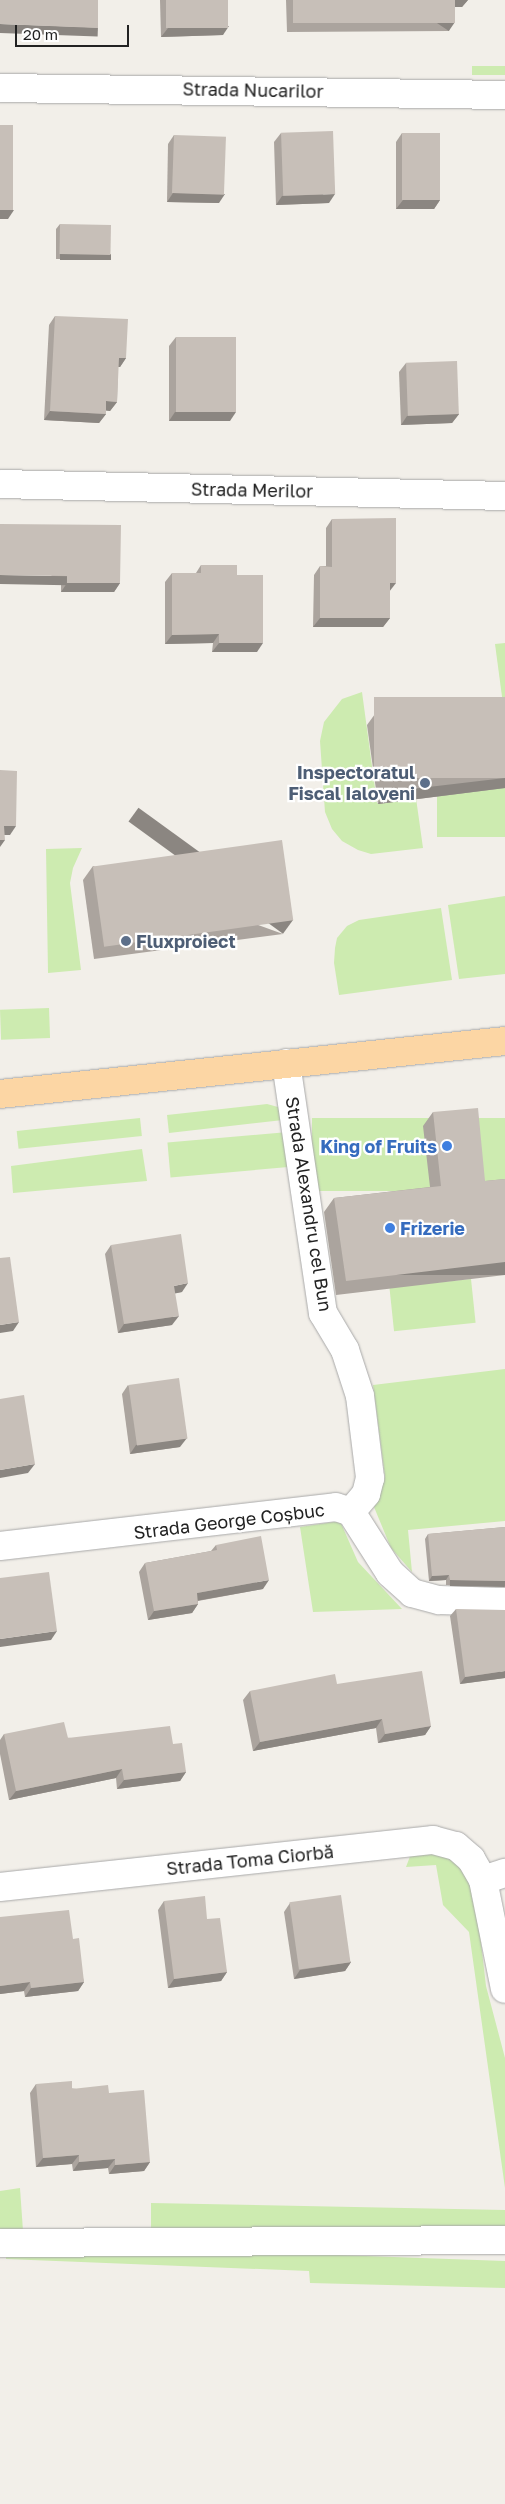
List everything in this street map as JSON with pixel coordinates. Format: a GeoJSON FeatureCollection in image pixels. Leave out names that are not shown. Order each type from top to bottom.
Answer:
{"type":"FeatureCollection","features":[{"type":"Feature","properties":{"kind":"main road"},"geometry":{"type":"LineString","coordinates":[[0,1094],[505,1041]]}},
{"type":"Feature","properties":{"kind":"street","name":"Strada Nucarilor"},"geometry":{"type":"LineString","coordinates":[[0,88],[505,95]]}},
{"type":"Feature","properties":{"kind":"street","name":"Strada Merilor"},"geometry":{"type":"LineString","coordinates":[[0,484],[505,496]]}},
{"type":"Feature","properties":{"kind":"street","name":"Strada Alexandru cel Bun"},"geometry":{"type":"LineString","coordinates":[[286,1064],[323,1313],[345,1350],[360,1396],[370,1478],[366,1494],[351,1512]]}},
{"type":"Feature","properties":{"kind":"street","name":"Strada George Coșbuc"},"geometry":{"type":"LineString","coordinates":[[0,1546],[336,1507],[351,1512],[390,1573],[412,1593],[439,1600],[505,1602]]}},
{"type":"Feature","properties":{"kind":"street","name":"Strada Toma Ciorbă"},"geometry":{"type":"LineString","coordinates":[[0,1887],[434,1840],[456,1846],[494,1876],[505,1989]]}},
{"type":"Feature","properties":{"kind":"street"},"geometry":{"type":"LineString","coordinates":[[0,2243],[505,2240]]}},
{"type":"Feature","properties":{"kind":"green space"},"geometry":{"type":"Polygon","coordinates":[[[472,66],[505,66],[505,75],[472,75],[472,66]]]}},
{"type":"Feature","properties":{"kind":"green space"},"geometry":{"type":"Polygon","coordinates":[[[505,643],[505,719],[495,644],[505,643]]]}},
{"type":"Feature","properties":{"kind":"green space"},"geometry":{"type":"Polygon","coordinates":[[[362,692],[377,803],[416,798],[423,848],[371,854],[358,850],[342,841],[332,829],[325,812],[320,741],[324,722],[342,699],[362,692]]]}},
{"type":"Feature","properties":{"kind":"green space"},"geometry":{"type":"Polygon","coordinates":[[[437,788],[505,788],[505,837],[437,837],[437,788]]]}},
{"type":"Feature","properties":{"kind":"green space"},"geometry":{"type":"Polygon","coordinates":[[[82,848],[73,868],[70,883],[81,970],[48,973],[46,849],[82,848]]]}},
{"type":"Feature","properties":{"kind":"green space"},"geometry":{"type":"Polygon","coordinates":[[[505,896],[505,974],[459,979],[448,905],[505,896]]]}},
{"type":"Feature","properties":{"kind":"green space"},"geometry":{"type":"Polygon","coordinates":[[[441,908],[452,980],[339,995],[334,963],[335,948],[337,938],[347,926],[359,920],[441,908]]]}},
{"type":"Feature","properties":{"kind":"green space"},"geometry":{"type":"Polygon","coordinates":[[[49,1008],[50,1038],[1,1040],[0,1010],[49,1008]]]}},
{"type":"Feature","properties":{"kind":"green space"},"geometry":{"type":"Polygon","coordinates":[[[267,1104],[278,1107],[283,1120],[169,1133],[167,1115],[267,1104]]]}},
{"type":"Feature","properties":{"kind":"green space"},"geometry":{"type":"Polygon","coordinates":[[[140,1118],[142,1136],[19,1149],[17,1131],[140,1118]]]}},
{"type":"Feature","properties":{"kind":"green space"},"geometry":{"type":"Polygon","coordinates":[[[312,1118],[505,1118],[505,1191],[312,1191],[312,1118]]]}},
{"type":"Feature","properties":{"kind":"green space"},"geometry":{"type":"Polygon","coordinates":[[[288,1132],[291,1167],[171,1177],[167,1143],[288,1132]]]}},
{"type":"Feature","properties":{"kind":"green space"},"geometry":{"type":"Polygon","coordinates":[[[142,1149],[147,1181],[13,1193],[11,1166],[142,1149]]]}},
{"type":"Feature","properties":{"kind":"green space"},"geometry":{"type":"Polygon","coordinates":[[[471,1279],[476,1323],[394,1331],[389,1288],[471,1279]]]}},
{"type":"Feature","properties":{"kind":"green space"},"geometry":{"type":"Polygon","coordinates":[[[505,1369],[505,1521],[408,1530],[412,1572],[391,1548],[374,1507],[385,1477],[373,1385],[505,1369]]]}},
{"type":"Feature","properties":{"kind":"green space"},"geometry":{"type":"Polygon","coordinates":[[[340,1521],[358,1562],[402,1609],[313,1612],[300,1527],[340,1521]]]}},
{"type":"Feature","properties":{"kind":"green space"},"geometry":{"type":"Polygon","coordinates":[[[431,1847],[454,1859],[466,1874],[477,1908],[486,1986],[505,2058],[505,2188],[469,1932],[443,1905],[436,1865],[406,1867],[412,1851],[431,1847]]]}},
{"type":"Feature","properties":{"kind":"green space"},"geometry":{"type":"Polygon","coordinates":[[[20,2188],[23,2231],[0,2231],[0,2191],[20,2188]]]}},
{"type":"Feature","properties":{"kind":"green space"},"geometry":{"type":"Polygon","coordinates":[[[151,2203],[505,2210],[505,2231],[151,2229],[151,2203]]]}},
{"type":"Feature","properties":{"kind":"green space"},"geometry":{"type":"Polygon","coordinates":[[[6,2251],[310,2254],[505,2261],[505,2288],[310,2283],[309,2271],[6,2259],[6,2251]]]}},
{"type":"Feature","properties":{"kind":"building"},"geometry":{"type":"Polygon","coordinates":[[[0,0],[98,0],[98,28],[0,24],[0,0]]]}},
{"type":"Feature","properties":{"kind":"building"},"geometry":{"type":"Polygon","coordinates":[[[166,0],[228,0],[228,28],[166,28],[166,0]]]}},
{"type":"Feature","properties":{"kind":"building"},"geometry":{"type":"Polygon","coordinates":[[[293,0],[455,0],[455,23],[293,23],[293,0]]]}},
{"type":"Feature","properties":{"kind":"building"},"geometry":{"type":"Polygon","coordinates":[[[0,125],[13,125],[13,210],[0,210],[0,125]]]}},
{"type":"Feature","properties":{"kind":"building"},"geometry":{"type":"Polygon","coordinates":[[[333,131],[335,194],[283,196],[281,133],[333,131]]]}},
{"type":"Feature","properties":{"kind":"building"},"geometry":{"type":"Polygon","coordinates":[[[402,133],[440,133],[440,200],[402,200],[402,133]]]}},
{"type":"Feature","properties":{"kind":"building"},"geometry":{"type":"Polygon","coordinates":[[[174,135],[226,137],[224,195],[172,193],[174,135]]]}},
{"type":"Feature","properties":{"kind":"building"},"geometry":{"type":"Polygon","coordinates":[[[60,224],[111,225],[110,255],[59,254],[60,224]]]}},
{"type":"Feature","properties":{"kind":"building"},"geometry":{"type":"Polygon","coordinates":[[[55,316],[128,319],[126,358],[119,358],[117,402],[106,401],[106,414],[50,411],[55,316]]]}},
{"type":"Feature","properties":{"kind":"building"},"geometry":{"type":"Polygon","coordinates":[[[176,337],[236,337],[236,412],[176,412],[176,337]]]}},
{"type":"Feature","properties":{"kind":"building"},"geometry":{"type":"Polygon","coordinates":[[[457,361],[459,414],[408,416],[406,363],[457,361]]]}},
{"type":"Feature","properties":{"kind":"building"},"geometry":{"type":"Polygon","coordinates":[[[396,518],[396,583],[390,583],[390,618],[320,618],[320,566],[332,567],[332,519],[396,518]]]}},
{"type":"Feature","properties":{"kind":"building"},"geometry":{"type":"Polygon","coordinates":[[[0,524],[121,525],[120,583],[67,583],[67,576],[0,575],[0,524]]]}},
{"type":"Feature","properties":{"kind":"building"},"geometry":{"type":"Polygon","coordinates":[[[201,565],[237,565],[237,575],[263,575],[263,643],[219,643],[219,634],[172,635],[172,573],[201,573],[201,565]]]}},
{"type":"Feature","properties":{"kind":"building"},"geometry":{"type":"Polygon","coordinates":[[[374,697],[505,697],[505,778],[374,778],[374,697]]]}},
{"type":"Feature","properties":{"kind":"building"},"geometry":{"type":"Polygon","coordinates":[[[0,770],[17,771],[16,826],[4,826],[5,840],[0,840],[0,770]]]}},
{"type":"Feature","properties":{"kind":"building"},"geometry":{"type":"Polygon","coordinates":[[[282,840],[293,920],[104,947],[93,867],[282,840]]]}},
{"type":"Feature","properties":{"kind":"building"},"geometry":{"type":"Polygon","coordinates":[[[478,1108],[485,1181],[505,1179],[505,1262],[346,1281],[334,1198],[441,1186],[433,1112],[478,1108]]]}},
{"type":"Feature","properties":{"kind":"building"},"geometry":{"type":"Polygon","coordinates":[[[181,1234],[188,1283],[174,1286],[179,1316],[124,1324],[111,1245],[181,1234]]]}},
{"type":"Feature","properties":{"kind":"building"},"geometry":{"type":"Polygon","coordinates":[[[10,1257],[19,1322],[0,1325],[0,1258],[10,1257]]]}},
{"type":"Feature","properties":{"kind":"building"},"geometry":{"type":"Polygon","coordinates":[[[179,1378],[187,1438],[137,1446],[128,1385],[179,1378]]]}},
{"type":"Feature","properties":{"kind":"building"},"geometry":{"type":"Polygon","coordinates":[[[24,1395],[35,1464],[0,1470],[0,1399],[24,1395]]]}},
{"type":"Feature","properties":{"kind":"building"},"geometry":{"type":"Polygon","coordinates":[[[505,1527],[505,1581],[450,1580],[449,1575],[432,1576],[428,1534],[505,1527]]]}},
{"type":"Feature","properties":{"kind":"building"},"geometry":{"type":"Polygon","coordinates":[[[261,1536],[269,1580],[197,1593],[198,1604],[154,1611],[145,1563],[217,1550],[216,1545],[261,1536]]]}},
{"type":"Feature","properties":{"kind":"building"},"geometry":{"type":"Polygon","coordinates":[[[49,1572],[57,1631],[0,1639],[0,1578],[49,1572]]]}},
{"type":"Feature","properties":{"kind":"building"},"geometry":{"type":"Polygon","coordinates":[[[456,1609],[505,1610],[505,1671],[465,1677],[456,1609]]]}},
{"type":"Feature","properties":{"kind":"building"},"geometry":{"type":"Polygon","coordinates":[[[422,1671],[431,1726],[385,1734],[382,1719],[260,1742],[250,1691],[335,1674],[337,1684],[422,1671]]]}},
{"type":"Feature","properties":{"kind":"building"},"geometry":{"type":"Polygon","coordinates":[[[64,1722],[68,1738],[170,1726],[173,1744],[182,1743],[186,1772],[124,1780],[122,1769],[16,1791],[4,1734],[64,1722]]]}},
{"type":"Feature","properties":{"kind":"building"},"geometry":{"type":"Polygon","coordinates":[[[341,1895],[350,1962],[299,1970],[290,1902],[341,1895]]]}},
{"type":"Feature","properties":{"kind":"building"},"geometry":{"type":"Polygon","coordinates":[[[205,1896],[207,1919],[220,1918],[227,1972],[174,1979],[164,1901],[205,1896]]]}},
{"type":"Feature","properties":{"kind":"building"},"geometry":{"type":"Polygon","coordinates":[[[69,1910],[73,1939],[79,1938],[84,1982],[31,1988],[30,1982],[0,1986],[0,1917],[69,1910]]]}},
{"type":"Feature","properties":{"kind":"building"},"geometry":{"type":"Polygon","coordinates":[[[72,2081],[72,2089],[108,2085],[109,2093],[144,2090],[150,2162],[115,2165],[115,2159],[79,2162],[79,2155],[43,2158],[36,2084],[72,2081]]]}},
{"type":"Feature","properties":{"kind":"place","name":"Inspectoratul Fiscal Ialoveni"},"geometry":{"type":"Point","coordinates":[425,783]}},
{"type":"Feature","properties":{"kind":"place","name":"Fluxproiect"},"geometry":{"type":"Point","coordinates":[126,941]}},
{"type":"Feature","properties":{"kind":"place","name":"King of Fruits"},"geometry":{"type":"Point","coordinates":[447,1146]}},
{"type":"Feature","properties":{"kind":"place","name":"Frizerie"},"geometry":{"type":"Point","coordinates":[390,1228]}}]}
